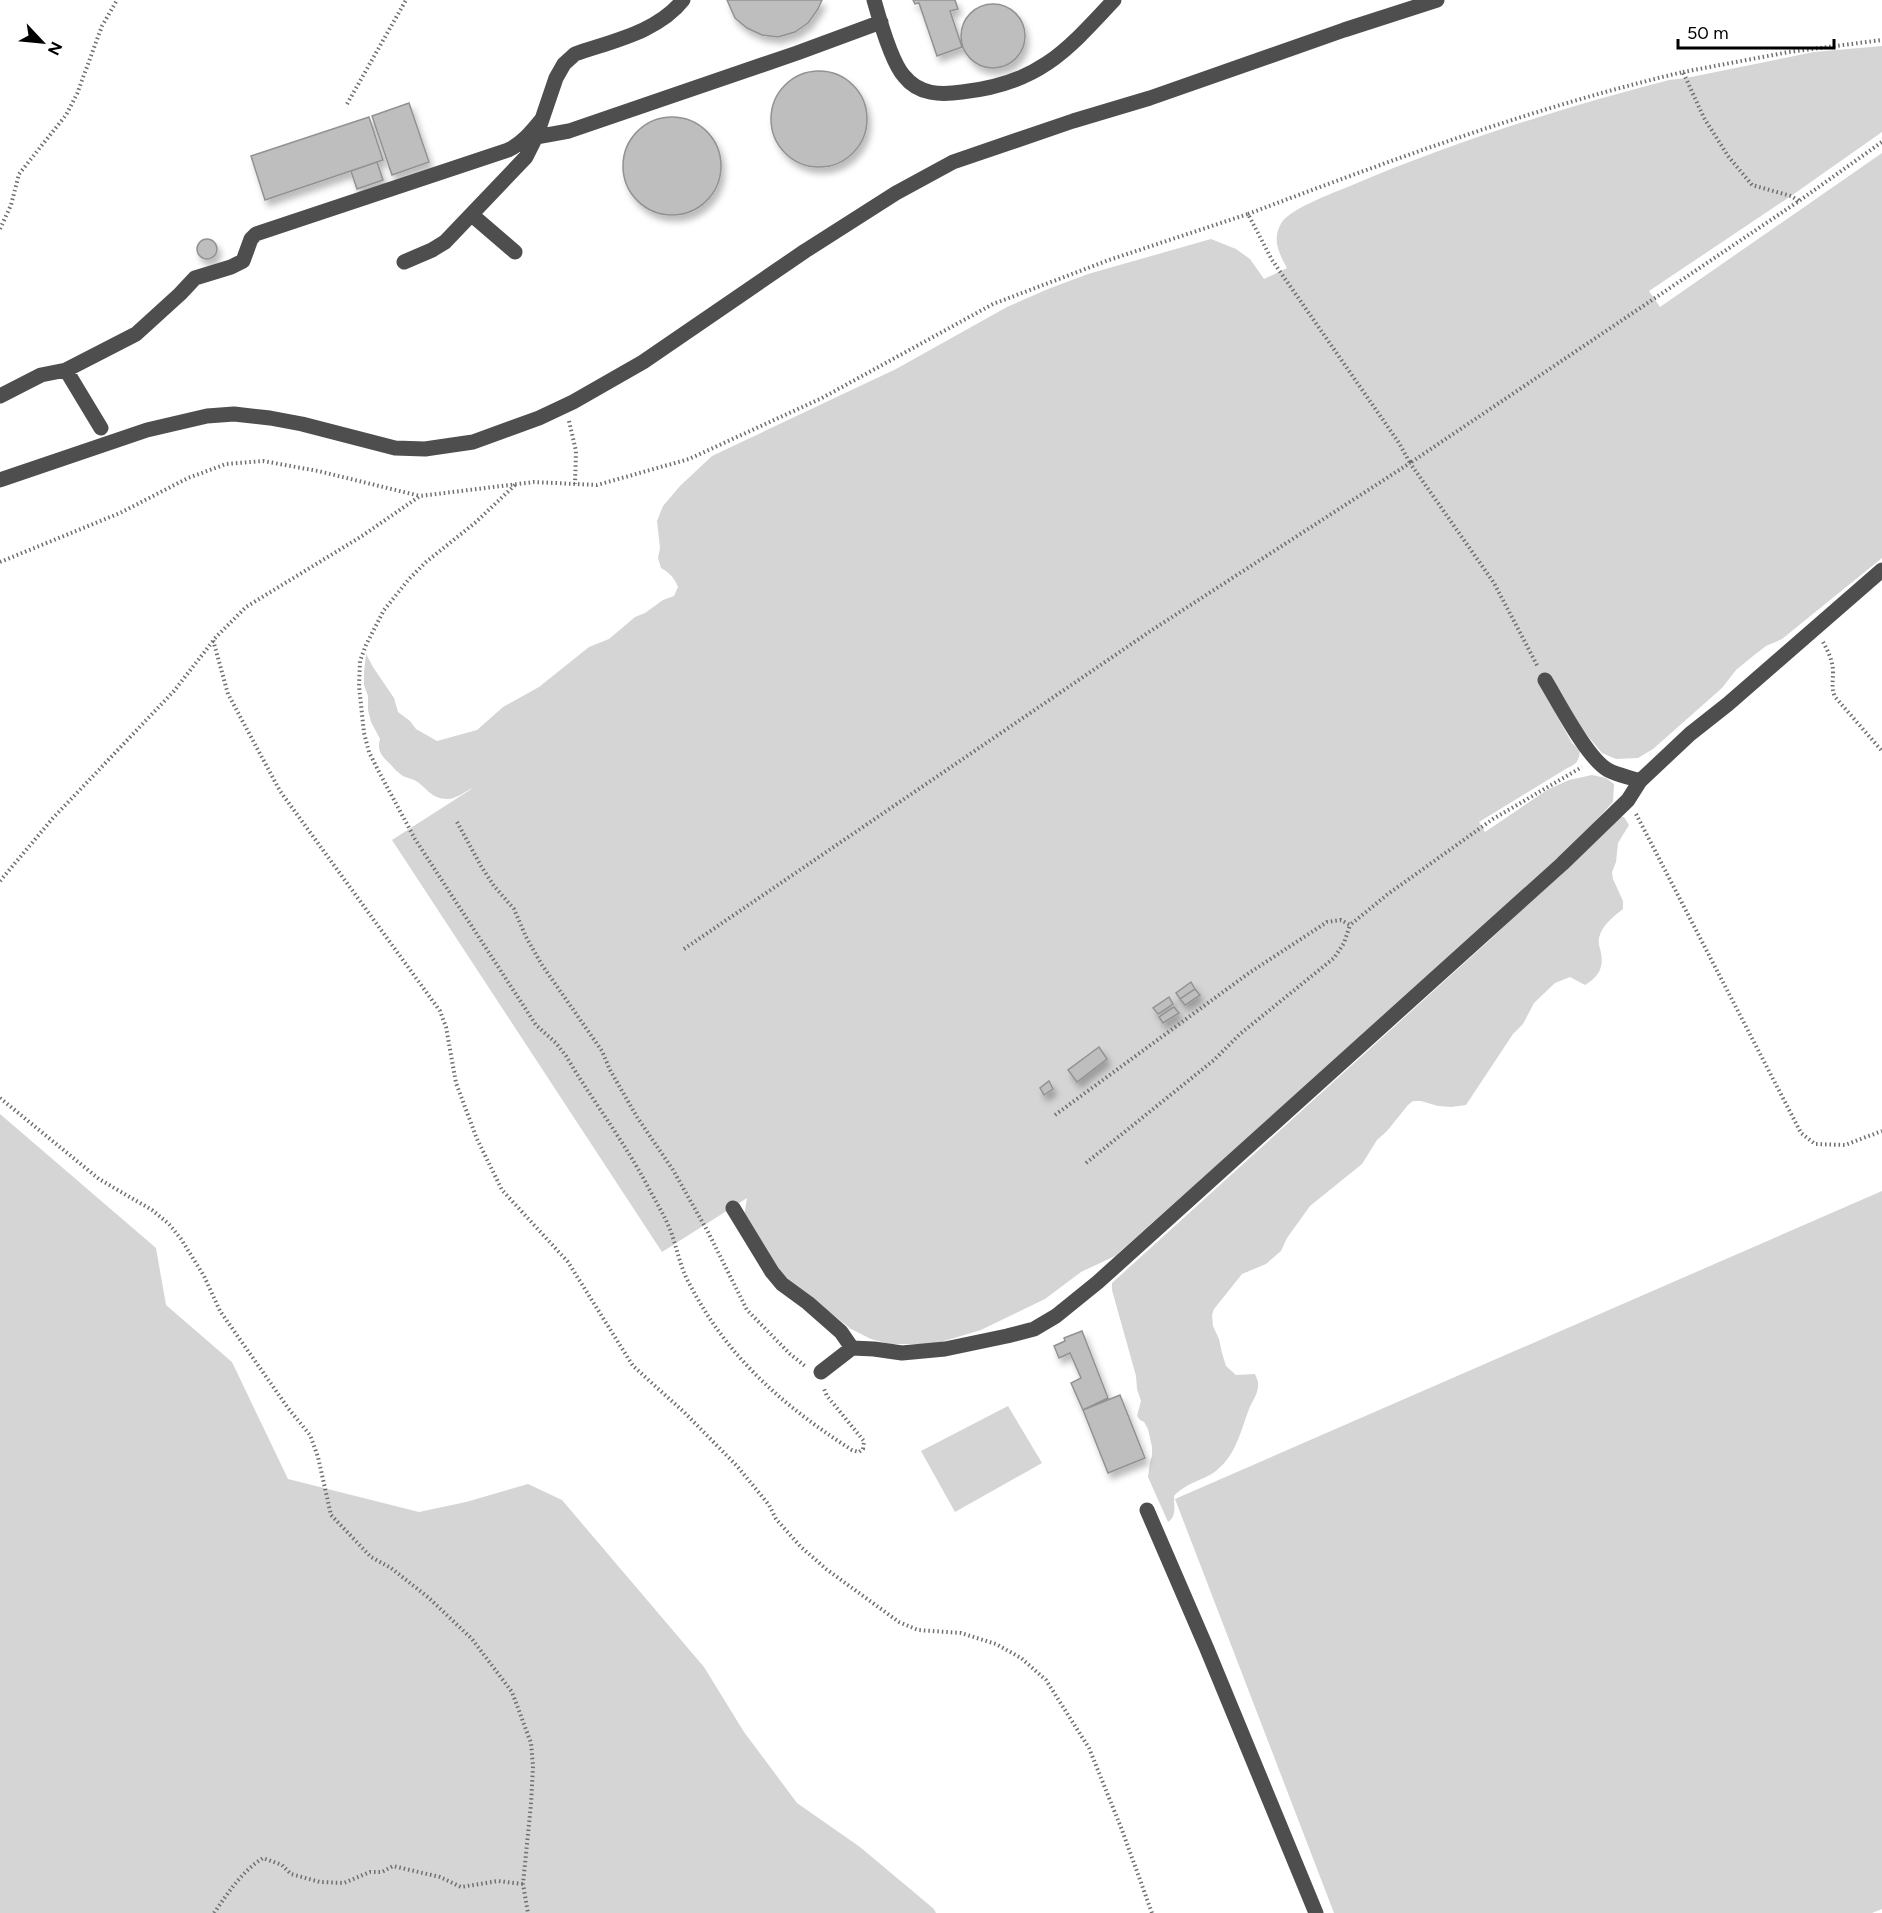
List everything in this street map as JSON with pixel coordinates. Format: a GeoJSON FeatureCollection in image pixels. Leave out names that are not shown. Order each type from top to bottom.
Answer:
{"type":"FeatureCollection","features":[{"type":"Feature","properties":{"kind":"lane"},"geometry":{"type":"LineString","coordinates":[[404,262],[436,248],[472,215],[526,157],[536,137],[556,78],[569,58],[661,21],[683,0]]}},
{"type":"Feature","properties":{"kind":"lane"},"geometry":{"type":"LineString","coordinates":[[874,0],[880,22],[904,78],[928,93],[950,94],[992,88],[1040,69],[1062,53],[1114,0]]}},
{"type":"Feature","properties":{"kind":"lane"},"geometry":{"type":"LineString","coordinates":[[0,480],[147,430],[207,416],[234,414],[270,418],[394,448],[424,449],[473,442],[563,407],[643,362],[805,251],[896,193],[953,162],[1150,98],[1437,0]]}},
{"type":"Feature","properties":{"kind":"lane"},"geometry":{"type":"LineString","coordinates":[[536,137],[569,130],[797,53],[880,22]]}},
{"type":"Feature","properties":{"kind":"lane"},"geometry":{"type":"LineString","coordinates":[[0,396],[41,375],[66,370],[143,329],[195,278],[238,265],[246,257],[251,238],[256,234],[508,150],[522,141],[542,118]]}},
{"type":"Feature","properties":{"kind":"lane"},"geometry":{"type":"LineString","coordinates":[[472,215],[515,252]]}},
{"type":"Feature","properties":{"kind":"lane"},"geometry":{"type":"LineString","coordinates":[[66,370],[101,428]]}},
{"type":"Feature","properties":{"kind":"lane"},"geometry":{"type":"LineString","coordinates":[[821,1372],[852,1348],[874,1348],[902,1353],[945,1349],[1034,1329],[1065,1310],[1562,864],[1628,800],[1640,780],[1690,734],[1728,704],[1882,570]]}},
{"type":"Feature","properties":{"kind":"lane"},"geometry":{"type":"LineString","coordinates":[[1545,680],[1595,759],[1608,770],[1640,780]]}},
{"type":"Feature","properties":{"kind":"lane"},"geometry":{"type":"LineString","coordinates":[[733,1208],[772,1272],[782,1284],[808,1303],[840,1332],[852,1348]]}},
{"type":"Feature","properties":{"kind":"lane"},"geometry":{"type":"LineString","coordinates":[[1147,1510],[1316,1913]]}},
{"type":"Feature","properties":{"kind":"path"},"geometry":{"type":"LineString","coordinates":[[0,229],[11,205],[19,174],[66,115],[77,94],[102,26],[117,0]]}},
{"type":"Feature","properties":{"kind":"path"},"geometry":{"type":"LineString","coordinates":[[347,104],[406,0]]}},
{"type":"Feature","properties":{"kind":"path"},"geometry":{"type":"LineString","coordinates":[[0,562],[120,513],[188,478],[226,464],[263,461],[318,471],[420,496],[534,482],[597,485],[698,455],[822,398],[993,304],[1109,260],[1248,214],[1348,176],[1534,112],[1634,84],[1683,72],[1800,50],[1882,40]]}},
{"type":"Feature","properties":{"kind":"path"},"geometry":{"type":"LineString","coordinates":[[1683,72],[1704,118],[1728,156],[1752,184],[1791,196],[1799,201]]}},
{"type":"Feature","properties":{"kind":"path"},"geometry":{"type":"LineString","coordinates":[[684,949],[1152,630],[1410,463],[1799,201],[1882,142]]}},
{"type":"Feature","properties":{"kind":"path"},"geometry":{"type":"LineString","coordinates":[[1248,214],[1272,260],[1494,583],[1545,680]]}},
{"type":"Feature","properties":{"kind":"path"},"geometry":{"type":"LineString","coordinates":[[563,407],[576,451],[575,484]]}},
{"type":"Feature","properties":{"kind":"path"},"geometry":{"type":"LineString","coordinates":[[457,822],[481,866],[494,886],[514,909],[526,938],[602,1051],[610,1070],[637,1117],[673,1170],[708,1232],[747,1310],[797,1361],[821,1372],[827,1396],[864,1441],[863,1449],[859,1452],[852,1450],[797,1411],[745,1366],[727,1345],[689,1285],[669,1227],[638,1168],[566,1056],[556,1043],[536,1025],[421,849],[369,752],[364,733],[359,678],[360,661],[374,628],[384,610],[426,562],[476,522],[515,484]]}},
{"type":"Feature","properties":{"kind":"path"},"geometry":{"type":"LineString","coordinates":[[0,881],[53,818],[174,691],[213,640],[246,607],[362,536],[420,496]]}},
{"type":"Feature","properties":{"kind":"path"},"geometry":{"type":"LineString","coordinates":[[1811,632],[1822,641],[1832,661],[1832,689],[1835,697],[1882,751]]}},
{"type":"Feature","properties":{"kind":"path"},"geometry":{"type":"LineString","coordinates":[[213,640],[228,694],[280,791],[440,1011],[446,1027],[456,1083],[477,1139],[502,1191],[568,1262],[633,1366],[684,1412],[743,1472],[769,1505],[776,1519],[811,1558],[899,1622],[918,1630],[961,1634],[996,1644],[1021,1658],[1046,1680],[1089,1748],[1152,1913]]}},
{"type":"Feature","properties":{"kind":"path"},"geometry":{"type":"LineString","coordinates":[[1086,1163],[1214,1060],[1240,1034],[1334,958],[1344,943],[1350,925],[1388,894],[1493,819],[1595,759]]}},
{"type":"Feature","properties":{"kind":"path"},"geometry":{"type":"LineString","coordinates":[[1628,800],[1801,1133],[1815,1144],[1845,1145],[1882,1131]]}},
{"type":"Feature","properties":{"kind":"path"},"geometry":{"type":"LineString","coordinates":[[1055,1115],[1249,974],[1327,922],[1341,920],[1350,925]]}},
{"type":"Feature","properties":{"kind":"path"},"geometry":{"type":"LineString","coordinates":[[0,1098],[99,1179],[152,1210],[169,1224],[204,1276],[220,1311],[270,1379],[288,1408],[310,1435],[318,1457],[331,1515],[370,1557],[391,1568],[429,1598],[472,1639],[512,1692],[531,1743],[529,1837],[523,1884],[528,1913]]}},
{"type":"Feature","properties":{"kind":"path"},"geometry":{"type":"LineString","coordinates":[[214,1913],[238,1880],[252,1865],[263,1858],[282,1865],[291,1874],[320,1882],[344,1883],[370,1872],[382,1872],[393,1866],[440,1877],[461,1887],[498,1881],[523,1884]]}},
{"type":"Feature","properties":{"kind":"shaded area"},"geometry":{"type":"Polygon","coordinates":[[[1882,46],[1882,132],[1649,291],[1660,307],[1882,153],[1882,558],[1782,639],[1766,646],[1753,656],[1736,670],[1722,688],[1653,749],[1638,758],[1616,759],[1602,753],[1580,727],[1546,696],[1572,743],[1580,750],[1579,758],[1574,765],[1479,822],[1485,832],[1547,790],[1569,780],[1592,775],[1606,778],[1614,784],[1613,802],[1579,839],[1521,893],[1115,1256],[1081,1272],[1045,1299],[981,1330],[934,1344],[889,1344],[871,1339],[851,1329],[780,1273],[744,1217],[747,1198],[662,1252],[392,840],[473,788],[451,799],[437,797],[416,781],[405,777],[384,758],[379,750],[380,739],[371,722],[368,710],[368,696],[364,685],[366,654],[394,698],[398,712],[416,729],[437,741],[477,730],[503,707],[539,687],[589,647],[609,639],[635,617],[674,596],[678,587],[671,576],[661,568],[658,558],[660,548],[657,521],[663,506],[680,486],[712,456],[896,369],[1007,307],[1088,274],[1211,239],[1236,249],[1250,259],[1264,279],[1287,268],[1279,251],[1277,234],[1287,217],[1303,206],[1389,170],[1508,127],[1588,102],[1669,80],[1814,52],[1882,46]],[[1098,1048],[1068,1070],[1076,1081],[1107,1059],[1098,1048]]]}},
{"type":"Feature","properties":{"kind":"shaded area"},"geometry":{"type":"Polygon","coordinates":[[[1620,817],[1624,817],[1629,825],[1618,843],[1616,862],[1612,872],[1623,901],[1623,909],[1608,922],[1600,933],[1602,963],[1597,975],[1585,985],[1570,977],[1555,983],[1534,1003],[1523,1024],[1513,1034],[1466,1105],[1451,1107],[1413,1101],[1408,1105],[1377,1140],[1362,1164],[1310,1206],[1287,1238],[1281,1251],[1266,1264],[1242,1274],[1214,1309],[1213,1326],[1226,1366],[1236,1375],[1255,1374],[1258,1382],[1257,1390],[1229,1457],[1212,1474],[1185,1487],[1174,1496],[1174,1514],[1168,1522],[1148,1477],[1152,1447],[1148,1429],[1137,1416],[1141,1401],[1112,1283],[1493,937],[1620,817]]]}},
{"type":"Feature","properties":{"kind":"shaded area"},"geometry":{"type":"Polygon","coordinates":[[[0,1114],[156,1248],[166,1305],[232,1362],[288,1479],[419,1512],[466,1502],[528,1484],[562,1500],[704,1667],[744,1732],[797,1803],[860,1847],[936,1913],[0,1913],[0,1114]]]}},
{"type":"Feature","properties":{"kind":"shaded area"},"geometry":{"type":"Polygon","coordinates":[[[1882,1191],[1882,1909],[1872,1913],[1334,1913],[1175,1499],[1882,1191]]]}},
{"type":"Feature","properties":{"kind":"shaded area"},"geometry":{"type":"Polygon","coordinates":[[[1008,1406],[1042,1463],[955,1512],[921,1451],[1008,1406]]]}},
{"type":"Feature","properties":{"kind":"building"},"geometry":{"type":"Polygon","coordinates":[[[727,0],[822,0],[808,23],[795,32],[778,37],[762,35],[747,28],[735,18],[727,0]]]}},
{"type":"Feature","properties":{"kind":"building"},"geometry":{"type":"Polygon","coordinates":[[[913,0],[955,0],[958,9],[950,11],[962,47],[937,56],[919,3],[915,4],[913,0]]]}},
{"type":"Feature","properties":{"kind":"building"},"geometry":{"type":"Polygon","coordinates":[[[993,4],[1011,10],[1019,18],[1025,36],[1019,54],[1011,62],[993,68],[975,62],[967,54],[961,36],[967,18],[975,10],[993,4]]]}},
{"type":"Feature","properties":{"kind":"building"},"geometry":{"type":"Polygon","coordinates":[[[819,71],[837,75],[853,85],[863,101],[867,119],[863,137],[853,153],[837,163],[819,167],[801,163],[785,153],[775,137],[771,119],[775,101],[785,85],[801,75],[819,71]]]}},
{"type":"Feature","properties":{"kind":"building"},"geometry":{"type":"Polygon","coordinates":[[[409,103],[429,162],[392,175],[372,116],[409,103]]]}},
{"type":"Feature","properties":{"kind":"building"},"geometry":{"type":"Polygon","coordinates":[[[369,117],[383,160],[265,200],[251,156],[369,117]]]}},
{"type":"Feature","properties":{"kind":"building"},"geometry":{"type":"Polygon","coordinates":[[[672,117],[691,121],[707,131],[717,147],[721,166],[717,185],[707,201],[691,211],[672,215],[653,211],[637,201],[627,185],[623,166],[627,147],[637,131],[653,121],[672,117]]]}},
{"type":"Feature","properties":{"kind":"building"},"geometry":{"type":"Polygon","coordinates":[[[377,162],[383,180],[357,189],[351,171],[377,162]]]}},
{"type":"Feature","properties":{"kind":"building"},"geometry":{"type":"Polygon","coordinates":[[[207,239],[214,242],[217,249],[214,256],[207,259],[200,256],[197,249],[200,242],[207,239]]]}},
{"type":"Feature","properties":{"kind":"building"},"geometry":{"type":"Polygon","coordinates":[[[1191,982],[1195,989],[1180,999],[1176,993],[1191,982]]]}},
{"type":"Feature","properties":{"kind":"building"},"geometry":{"type":"Polygon","coordinates":[[[1195,989],[1200,995],[1185,1005],[1180,999],[1195,989]]]}},
{"type":"Feature","properties":{"kind":"building"},"geometry":{"type":"Polygon","coordinates":[[[1169,997],[1173,1004],[1158,1014],[1153,1008],[1169,997]]]}},
{"type":"Feature","properties":{"kind":"building"},"geometry":{"type":"Polygon","coordinates":[[[1174,1007],[1179,1013],[1163,1023],[1159,1017],[1174,1007]]]}},
{"type":"Feature","properties":{"kind":"building"},"geometry":{"type":"Polygon","coordinates":[[[1099,1047],[1107,1059],[1077,1082],[1068,1070],[1099,1047]]]}},
{"type":"Feature","properties":{"kind":"building"},"geometry":{"type":"Polygon","coordinates":[[[1049,1081],[1053,1089],[1044,1095],[1040,1088],[1049,1081]]]}},
{"type":"Feature","properties":{"kind":"building"},"geometry":{"type":"Polygon","coordinates":[[[1082,1331],[1108,1398],[1083,1410],[1071,1383],[1081,1378],[1070,1353],[1059,1358],[1054,1346],[1065,1341],[1064,1338],[1082,1331]]]}},
{"type":"Feature","properties":{"kind":"building"},"geometry":{"type":"Polygon","coordinates":[[[1120,1395],[1145,1458],[1108,1473],[1083,1410],[1120,1395]]]}}]}
